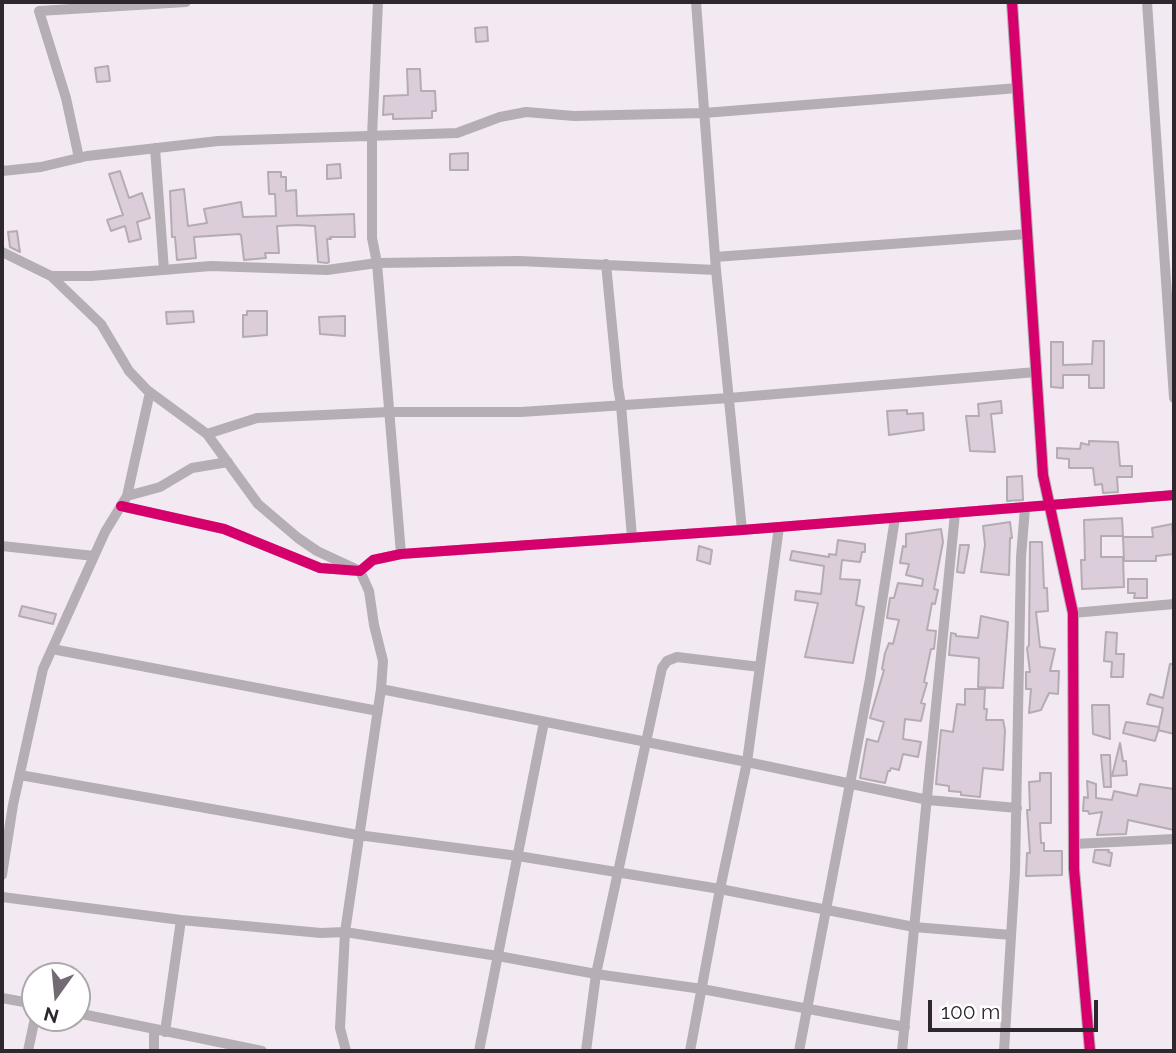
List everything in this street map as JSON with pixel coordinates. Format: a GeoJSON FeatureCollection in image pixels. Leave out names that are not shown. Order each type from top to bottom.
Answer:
{"type":"FeatureCollection","features":[{"type":"Feature","properties":{"kind":"street"},"geometry":{"type":"LineString","coordinates":[[79,158],[66,98],[38,6],[186,2]]}},
{"type":"Feature","properties":{"kind":"street"},"geometry":{"type":"LineString","coordinates":[[378,2],[372,136],[372,238],[377,263],[401,554]]}},
{"type":"Feature","properties":{"kind":"street"},"geometry":{"type":"LineString","coordinates":[[696,2],[716,270],[742,530]]}},
{"type":"Feature","properties":{"kind":"street"},"geometry":{"type":"LineString","coordinates":[[1012,2],[1044,475],[1073,613],[1074,844],[1082,976],[1090,1051]]}},
{"type":"Feature","properties":{"kind":"street"},"geometry":{"type":"LineString","coordinates":[[1147,2],[1171,310],[1174,398]]}},
{"type":"Feature","properties":{"kind":"street"},"geometry":{"type":"LineString","coordinates":[[2,171],[41,167],[79,158],[218,141],[457,133],[500,117],[526,113],[574,116],[704,113],[1017,88]]}},
{"type":"Feature","properties":{"kind":"street"},"geometry":{"type":"LineString","coordinates":[[155,148],[164,270]]}},
{"type":"Feature","properties":{"kind":"street"},"geometry":{"type":"LineString","coordinates":[[715,257],[1027,234]]}},
{"type":"Feature","properties":{"kind":"street"},"geometry":{"type":"LineString","coordinates":[[2,252],[51,276],[101,324],[129,371],[150,392],[207,434],[258,504],[317,551],[360,571],[369,591],[383,661],[345,932],[340,1028],[346,1051]]}},
{"type":"Feature","properties":{"kind":"street"},"geometry":{"type":"LineString","coordinates":[[51,276],[91,276],[211,266],[327,270],[377,263],[519,261],[716,270]]}},
{"type":"Feature","properties":{"kind":"street"},"geometry":{"type":"LineString","coordinates":[[606,264],[632,537]]}},
{"type":"Feature","properties":{"kind":"street"},"geometry":{"type":"LineString","coordinates":[[207,434],[257,418],[390,412],[522,412],[729,398],[1036,372]]}},
{"type":"Feature","properties":{"kind":"street"},"geometry":{"type":"LineString","coordinates":[[2,875],[43,669],[94,556],[124,501],[150,392]]}},
{"type":"Feature","properties":{"kind":"street"},"geometry":{"type":"LineString","coordinates":[[124,501],[160,487],[192,468],[228,462]]}},
{"type":"Feature","properties":{"kind":"street"},"geometry":{"type":"LineString","coordinates":[[124,501],[223,529],[320,568],[360,571],[373,560],[401,554],[1174,495]]}},
{"type":"Feature","properties":{"kind":"street"},"geometry":{"type":"LineString","coordinates":[[1004,1051],[1017,808],[1021,557],[1025,508]]}},
{"type":"Feature","properties":{"kind":"street"},"geometry":{"type":"LineString","coordinates":[[902,1051],[955,513]]}},
{"type":"Feature","properties":{"kind":"street"},"geometry":{"type":"LineString","coordinates":[[799,1051],[870,679],[895,518]]}},
{"type":"Feature","properties":{"kind":"street"},"geometry":{"type":"LineString","coordinates":[[690,1051],[747,762],[779,527]]}},
{"type":"Feature","properties":{"kind":"street"},"geometry":{"type":"LineString","coordinates":[[2,546],[94,556]]}},
{"type":"Feature","properties":{"kind":"street"},"geometry":{"type":"LineString","coordinates":[[1073,613],[1174,604]]}},
{"type":"Feature","properties":{"kind":"street"},"geometry":{"type":"LineString","coordinates":[[52,649],[377,711]]}},
{"type":"Feature","properties":{"kind":"street"},"geometry":{"type":"LineString","coordinates":[[586,1051],[596,974],[662,668],[667,661],[677,657],[760,667]]}},
{"type":"Feature","properties":{"kind":"street"},"geometry":{"type":"LineString","coordinates":[[381,689],[928,800],[1017,808]]}},
{"type":"Feature","properties":{"kind":"street"},"geometry":{"type":"LineString","coordinates":[[479,1051],[544,722]]}},
{"type":"Feature","properties":{"kind":"street"},"geometry":{"type":"LineString","coordinates":[[20,775],[358,835],[518,856],[720,889],[914,927],[1012,935]]}},
{"type":"Feature","properties":{"kind":"street"},"geometry":{"type":"LineString","coordinates":[[1074,844],[1174,839]]}},
{"type":"Feature","properties":{"kind":"street"},"geometry":{"type":"LineString","coordinates":[[2,897],[181,920],[321,933],[345,932],[702,989],[905,1027]]}},
{"type":"Feature","properties":{"kind":"street"},"geometry":{"type":"LineString","coordinates":[[154,1051],[181,920]]}},
{"type":"Feature","properties":{"kind":"street"},"geometry":{"type":"LineString","coordinates":[[2,998],[21,1001]]}},
{"type":"Feature","properties":{"kind":"street"},"geometry":{"type":"LineString","coordinates":[[91,1016],[262,1051]]}},
{"type":"Feature","properties":{"kind":"street"},"geometry":{"type":"LineString","coordinates":[[28,1051],[32,1032]]}},
{"type":"Feature","properties":{"kind":"building"},"geometry":{"type":"Polygon","coordinates":[[[487,27],[488,41],[476,42],[475,28],[487,27]]]}},
{"type":"Feature","properties":{"kind":"building"},"geometry":{"type":"Polygon","coordinates":[[[108,66],[110,81],[97,82],[95,68],[108,66]]]}},
{"type":"Feature","properties":{"kind":"building"},"geometry":{"type":"Polygon","coordinates":[[[407,69],[420,69],[421,91],[435,91],[436,111],[432,111],[432,118],[393,119],[393,114],[383,115],[384,96],[408,95],[407,69]]]}},
{"type":"Feature","properties":{"kind":"building"},"geometry":{"type":"Polygon","coordinates":[[[468,153],[468,170],[450,170],[450,154],[468,153]]]}},
{"type":"Feature","properties":{"kind":"building"},"geometry":{"type":"Polygon","coordinates":[[[340,164],[341,178],[327,179],[327,165],[340,164]]]}},
{"type":"Feature","properties":{"kind":"building"},"geometry":{"type":"Polygon","coordinates":[[[120,171],[129,198],[142,193],[150,218],[137,222],[141,239],[129,242],[125,226],[111,231],[107,220],[123,215],[109,174],[120,171]]]}},
{"type":"Feature","properties":{"kind":"building"},"geometry":{"type":"Polygon","coordinates":[[[268,172],[281,172],[281,177],[286,177],[286,191],[296,190],[297,216],[354,214],[355,237],[327,239],[327,263],[318,262],[315,226],[297,225],[277,226],[279,253],[265,253],[266,258],[244,260],[239,234],[194,237],[196,258],[177,260],[175,237],[172,237],[170,191],[184,189],[188,226],[207,223],[204,209],[241,202],[243,217],[276,216],[275,194],[269,194],[268,172]]]}},
{"type":"Feature","properties":{"kind":"building"},"geometry":{"type":"Polygon","coordinates":[[[17,231],[20,252],[10,247],[8,232],[17,231]]]}},
{"type":"Feature","properties":{"kind":"building"},"geometry":{"type":"Polygon","coordinates":[[[193,311],[194,322],[167,324],[166,312],[193,311]]]}},
{"type":"Feature","properties":{"kind":"building"},"geometry":{"type":"Polygon","coordinates":[[[247,311],[267,311],[267,335],[243,337],[243,315],[247,315],[247,311]]]}},
{"type":"Feature","properties":{"kind":"building"},"geometry":{"type":"Polygon","coordinates":[[[345,316],[345,336],[320,334],[319,317],[345,316]]]}},
{"type":"Feature","properties":{"kind":"building"},"geometry":{"type":"Polygon","coordinates":[[[1093,341],[1104,341],[1104,388],[1089,388],[1089,375],[1063,375],[1063,388],[1051,387],[1051,342],[1063,342],[1063,365],[1092,364],[1093,341]]]}},
{"type":"Feature","properties":{"kind":"building"},"geometry":{"type":"Polygon","coordinates":[[[1001,401],[1002,413],[991,414],[995,452],[970,451],[966,416],[979,416],[978,404],[1001,401]]]}},
{"type":"Feature","properties":{"kind":"building"},"geometry":{"type":"Polygon","coordinates":[[[907,410],[907,414],[923,413],[924,430],[889,435],[887,411],[907,410]]]}},
{"type":"Feature","properties":{"kind":"building"},"geometry":{"type":"Polygon","coordinates":[[[1089,441],[1118,442],[1120,466],[1132,466],[1132,477],[1117,477],[1118,492],[1103,493],[1102,484],[1095,485],[1093,468],[1069,468],[1069,459],[1057,458],[1057,448],[1080,449],[1081,443],[1089,445],[1089,441]]]}},
{"type":"Feature","properties":{"kind":"building"},"geometry":{"type":"Polygon","coordinates":[[[1022,476],[1023,500],[1007,501],[1007,477],[1022,476]]]}},
{"type":"Feature","properties":{"kind":"building"},"geometry":{"type":"Polygon","coordinates":[[[1122,518],[1123,536],[1101,536],[1101,557],[1123,557],[1124,587],[1082,589],[1081,560],[1085,560],[1084,520],[1122,518]]]}},
{"type":"Feature","properties":{"kind":"building"},"geometry":{"type":"Polygon","coordinates":[[[1010,522],[1012,538],[1009,575],[981,572],[985,545],[983,526],[1010,522]]]}},
{"type":"Feature","properties":{"kind":"building"},"geometry":{"type":"Polygon","coordinates":[[[1172,524],[1174,554],[1156,556],[1156,561],[1124,561],[1123,537],[1153,537],[1152,528],[1172,524]]]}},
{"type":"Feature","properties":{"kind":"building"},"geometry":{"type":"Polygon","coordinates":[[[941,529],[943,542],[934,589],[938,590],[935,604],[932,603],[927,630],[936,631],[934,649],[931,649],[924,682],[927,683],[921,703],[925,704],[921,721],[905,719],[903,739],[921,742],[918,757],[903,754],[899,770],[891,768],[885,783],[860,778],[867,739],[878,742],[884,722],[870,718],[884,670],[885,653],[889,643],[893,644],[899,620],[887,618],[890,598],[894,598],[898,583],[922,586],[923,579],[906,575],[909,564],[900,563],[903,546],[906,547],[906,534],[941,529]]]}},
{"type":"Feature","properties":{"kind":"building"},"geometry":{"type":"Polygon","coordinates":[[[838,540],[865,544],[865,552],[862,552],[860,562],[842,560],[840,579],[860,580],[856,605],[864,607],[853,663],[805,657],[818,603],[795,600],[796,591],[821,594],[824,566],[790,560],[792,551],[829,557],[829,554],[836,555],[838,540]]]}},
{"type":"Feature","properties":{"kind":"building"},"geometry":{"type":"Polygon","coordinates":[[[1030,542],[1042,542],[1044,588],[1047,588],[1048,611],[1036,612],[1040,647],[1055,649],[1050,671],[1059,671],[1058,694],[1049,693],[1041,710],[1029,713],[1031,689],[1026,689],[1026,672],[1030,672],[1027,648],[1030,542]]]}},
{"type":"Feature","properties":{"kind":"building"},"geometry":{"type":"Polygon","coordinates":[[[960,545],[969,545],[964,573],[957,572],[960,545]]]}},
{"type":"Feature","properties":{"kind":"building"},"geometry":{"type":"Polygon","coordinates":[[[699,546],[712,550],[710,564],[697,560],[699,546]]]}},
{"type":"Feature","properties":{"kind":"building"},"geometry":{"type":"Polygon","coordinates":[[[1128,579],[1147,579],[1147,598],[1134,598],[1135,593],[1128,593],[1128,579]]]}},
{"type":"Feature","properties":{"kind":"building"},"geometry":{"type":"Polygon","coordinates":[[[22,606],[56,614],[53,624],[19,616],[22,606]]]}},
{"type":"Feature","properties":{"kind":"building"},"geometry":{"type":"Polygon","coordinates":[[[981,616],[1008,622],[1003,688],[978,687],[979,658],[949,655],[951,633],[978,638],[981,616]]]}},
{"type":"Feature","properties":{"kind":"building"},"geometry":{"type":"Polygon","coordinates":[[[1106,632],[1117,633],[1116,654],[1124,654],[1123,677],[1111,677],[1112,662],[1104,661],[1106,632]]]}},
{"type":"Feature","properties":{"kind":"building"},"geometry":{"type":"Polygon","coordinates":[[[1170,664],[1174,664],[1174,734],[1158,730],[1155,741],[1123,733],[1126,722],[1159,727],[1163,708],[1147,704],[1150,694],[1163,698],[1170,664]]]}},
{"type":"Feature","properties":{"kind":"building"},"geometry":{"type":"Polygon","coordinates":[[[965,689],[985,689],[986,720],[1003,720],[1005,730],[1003,770],[983,768],[980,797],[961,795],[961,792],[949,791],[949,786],[936,784],[941,730],[953,732],[957,704],[965,705],[965,689]]]}},
{"type":"Feature","properties":{"kind":"building"},"geometry":{"type":"Polygon","coordinates":[[[1092,705],[1109,705],[1110,739],[1093,734],[1092,705]]]}},
{"type":"Feature","properties":{"kind":"building"},"geometry":{"type":"Polygon","coordinates":[[[1120,743],[1127,775],[1112,776],[1120,743]]]}},
{"type":"Feature","properties":{"kind":"building"},"geometry":{"type":"Polygon","coordinates":[[[1101,755],[1110,755],[1111,787],[1104,787],[1101,755]]]}},
{"type":"Feature","properties":{"kind":"building"},"geometry":{"type":"Polygon","coordinates":[[[1040,773],[1051,773],[1051,823],[1040,823],[1041,843],[1044,843],[1044,851],[1062,851],[1062,875],[1026,876],[1027,853],[1030,853],[1027,810],[1030,810],[1029,782],[1040,781],[1040,773]]]}},
{"type":"Feature","properties":{"kind":"building"},"geometry":{"type":"Polygon","coordinates":[[[1087,781],[1096,784],[1096,798],[1112,800],[1114,791],[1137,796],[1140,784],[1174,789],[1174,830],[1128,820],[1126,834],[1097,835],[1102,812],[1089,814],[1088,811],[1083,811],[1084,797],[1088,798],[1087,781]]]}},
{"type":"Feature","properties":{"kind":"building"},"geometry":{"type":"Polygon","coordinates":[[[1095,850],[1109,850],[1108,852],[1112,853],[1110,866],[1093,862],[1095,850]]]}},
{"type":"Feature","properties":{"kind":"cycle path"},"geometry":{"type":"LineString","coordinates":[[1012,2],[1043,475],[1073,613],[1074,869],[1090,1051]]}},
{"type":"Feature","properties":{"kind":"cycle path"},"geometry":{"type":"LineString","coordinates":[[121,506],[224,529],[320,568],[360,571],[373,560],[401,554],[1174,495]]}}]}
